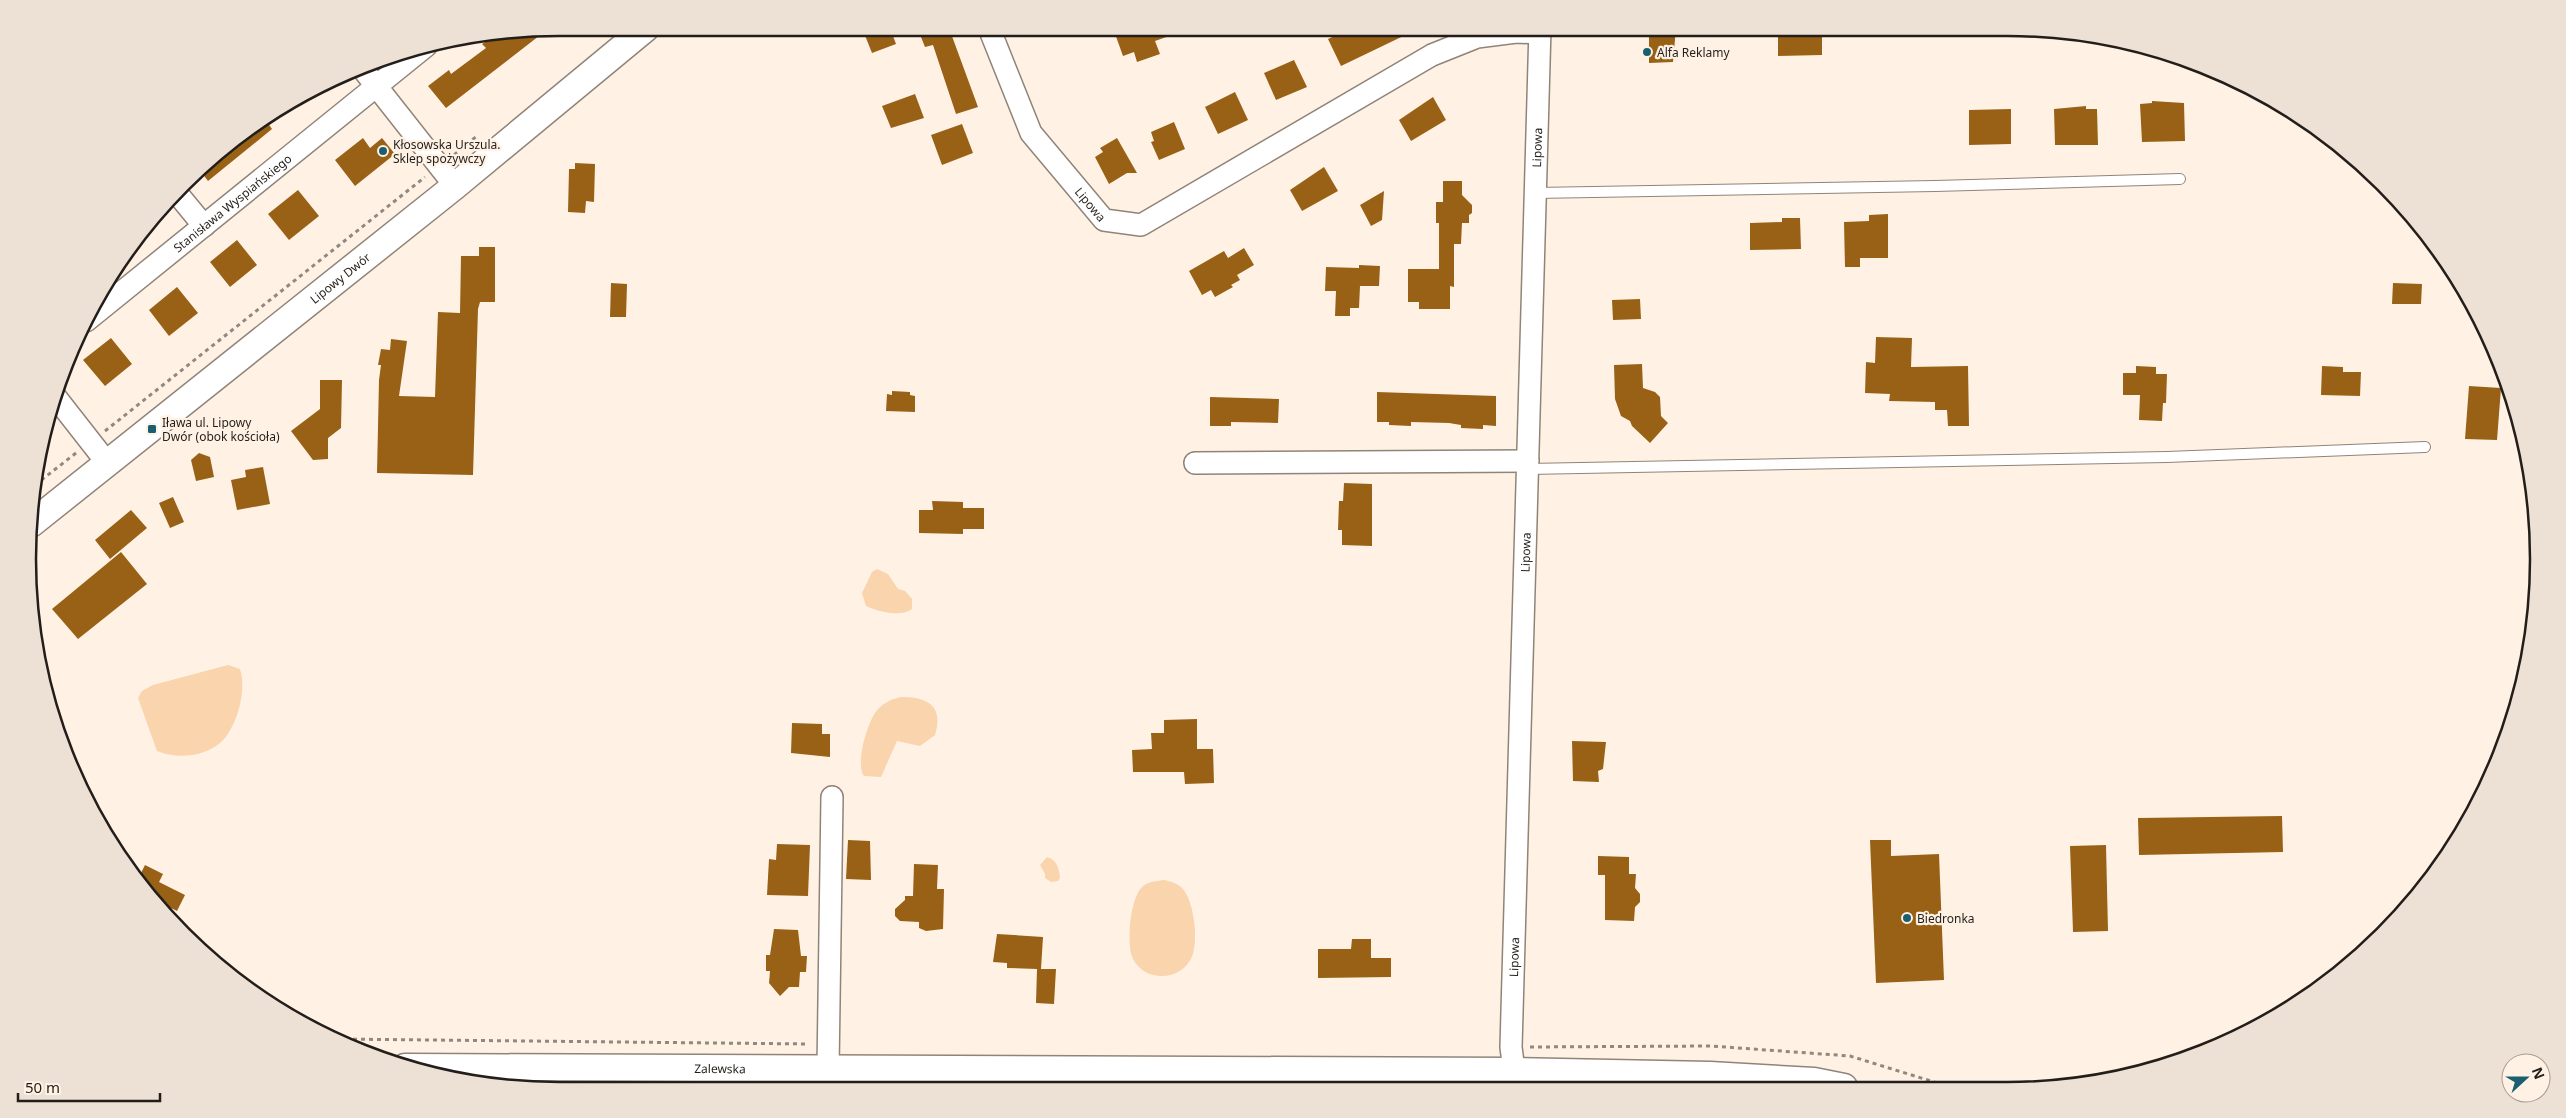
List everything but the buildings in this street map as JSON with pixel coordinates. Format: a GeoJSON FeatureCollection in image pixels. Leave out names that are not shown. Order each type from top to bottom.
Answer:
{"type":"FeatureCollection","features":[{"type":"Feature","properties":{"kind":"street","name":"Lipowy Dwór"},"geometry":{"type":"LineString","coordinates":[[38,519],[455,186],[636,36]]}},
{"type":"Feature","properties":{"kind":"street","name":"Lipowa"},"geometry":{"type":"LineString","coordinates":[[992,36],[1031,133],[1104,220],[1140,225],[1432,55],[1477,37],[1485,36]]}},
{"type":"Feature","properties":{"kind":"street","name":"Lipowa"},"geometry":{"type":"LineString","coordinates":[[1514,1071],[1511,1047],[1540,36]]}},
{"type":"Feature","properties":{"kind":"street","name":"Stanisława Wyspiańskiego"},"geometry":{"type":"LineString","coordinates":[[100,310],[411,58]]}},
{"type":"Feature","properties":{"kind":"street"},"geometry":{"type":"LineString","coordinates":[[366,73],[455,186]]}},
{"type":"Feature","properties":{"kind":"street"},"geometry":{"type":"LineString","coordinates":[[181,198],[204,226]]}},
{"type":"Feature","properties":{"kind":"street"},"geometry":{"type":"LineString","coordinates":[[60,403],[108,464]]}},
{"type":"Feature","properties":{"kind":"street"},"geometry":{"type":"LineString","coordinates":[[1195,463],[1528,465]]}},
{"type":"Feature","properties":{"kind":"street"},"geometry":{"type":"LineString","coordinates":[[828,1069],[832,796]]}},
{"type":"Feature","properties":{"kind":"street","name":"Zalewska"},"geometry":{"type":"LineString","coordinates":[[441,1068],[795,1080],[828,1069],[1069,1080],[1514,1071],[1710,1075],[1814,1082]]}},
{"type":"Feature","properties":{"kind":"lane"},"geometry":{"type":"LineString","coordinates":[[1535,193],[2180,179]]}},
{"type":"Feature","properties":{"kind":"lane"},"geometry":{"type":"LineString","coordinates":[[1528,465],[2052,460],[2425,447]]}},
{"type":"Feature","properties":{"kind":"path"},"geometry":{"type":"LineString","coordinates":[[43,479],[485,130]]}},
{"type":"Feature","properties":{"kind":"shaded area"},"geometry":{"type":"Polygon","coordinates":[[[877,569],[888,574],[898,589],[905,591],[912,599],[912,609],[907,612],[896,613],[882,612],[866,606],[862,593],[872,572],[877,569]]]}},
{"type":"Feature","properties":{"kind":"shaded area"},"geometry":{"type":"Polygon","coordinates":[[[228,665],[240,669],[242,687],[236,719],[226,736],[213,748],[198,754],[181,756],[157,751],[138,698],[142,691],[153,685],[228,665]]]}},
{"type":"Feature","properties":{"kind":"shaded area"},"geometry":{"type":"Polygon","coordinates":[[[901,697],[919,699],[931,705],[937,716],[935,735],[920,746],[897,741],[881,777],[864,776],[861,754],[872,719],[877,710],[883,705],[901,697]]]}},
{"type":"Feature","properties":{"kind":"shaded area"},"geometry":{"type":"Polygon","coordinates":[[[1047,857],[1057,865],[1060,878],[1058,881],[1051,882],[1045,878],[1040,865],[1047,857]]]}},
{"type":"Feature","properties":{"kind":"shaded area"},"geometry":{"type":"Polygon","coordinates":[[[1165,880],[1180,886],[1186,894],[1194,920],[1195,939],[1193,954],[1182,970],[1164,976],[1155,976],[1139,967],[1133,959],[1130,943],[1130,923],[1134,902],[1141,888],[1155,881],[1165,880]]]}},
{"type":"Feature","properties":{"kind":"place","name":"Alfa Reklamy"},"geometry":{"type":"Point","coordinates":[1647,52]}},
{"type":"Feature","properties":{"kind":"place","name":"Kłosowska Urszula. Sklep spożywczy"},"geometry":{"type":"Point","coordinates":[383,151]}},
{"type":"Feature","properties":{"kind":"place","name":"Iława ul. Lipowy Dwór (obok kościoła)"},"geometry":{"type":"Point","coordinates":[152,429]}},
{"type":"Feature","properties":{"kind":"place","name":"Biedronka"},"geometry":{"type":"Point","coordinates":[1907,918]}}]}
